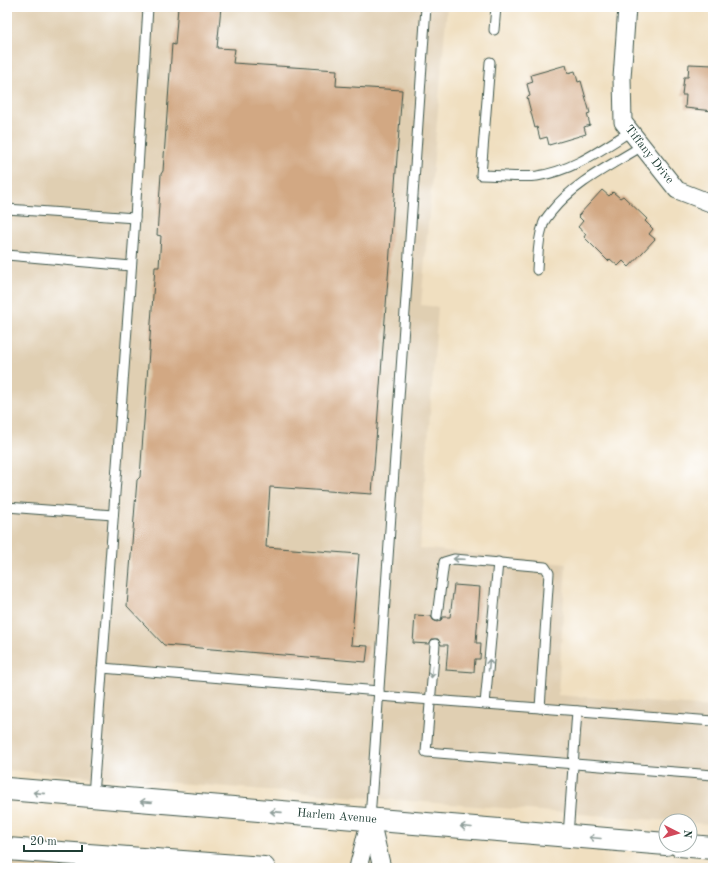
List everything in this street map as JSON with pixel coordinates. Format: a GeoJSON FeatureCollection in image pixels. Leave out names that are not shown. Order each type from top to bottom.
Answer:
{"type":"FeatureCollection","features":[{"type":"Feature","properties":{"kind":"main road","name":"Harlem Avenue"},"geometry":{"type":"LineString","coordinates":[[7,790],[658,843]]}},
{"type":"Feature","properties":{"kind":"main road"},"geometry":{"type":"LineString","coordinates":[[698,847],[713,848]]}},
{"type":"Feature","properties":{"kind":"main road"},"geometry":{"type":"LineString","coordinates":[[7,849],[264,868]]}},
{"type":"Feature","properties":{"kind":"street","name":"Tiffany Drive"},"geometry":{"type":"LineString","coordinates":[[627,7],[622,78],[624,122],[677,190],[713,204]]}},
{"type":"Feature","properties":{"kind":"street"},"geometry":{"type":"LineString","coordinates":[[358,868],[370,819]]}},
{"type":"Feature","properties":{"kind":"street"},"geometry":{"type":"LineString","coordinates":[[370,819],[382,868]]}},
{"type":"Feature","properties":{"kind":"lane"},"geometry":{"type":"LineString","coordinates":[[93,798],[135,218],[148,7]]}},
{"type":"Feature","properties":{"kind":"lane"},"geometry":{"type":"LineString","coordinates":[[370,819],[426,7]]}},
{"type":"Feature","properties":{"kind":"lane"},"geometry":{"type":"LineString","coordinates":[[494,30],[496,7]]}},
{"type":"Feature","properties":{"kind":"lane"},"geometry":{"type":"LineString","coordinates":[[490,62],[482,175],[536,176],[562,171],[579,163],[631,131]]}},
{"type":"Feature","properties":{"kind":"lane"},"geometry":{"type":"LineString","coordinates":[[537,270],[539,241],[543,223],[554,208],[587,179],[642,146]]}},
{"type":"Feature","properties":{"kind":"lane"},"geometry":{"type":"LineString","coordinates":[[7,209],[135,218]]}},
{"type":"Feature","properties":{"kind":"lane"},"geometry":{"type":"LineString","coordinates":[[7,255],[131,266]]}},
{"type":"Feature","properties":{"kind":"lane"},"geometry":{"type":"LineString","coordinates":[[7,507],[113,515]]}},
{"type":"Feature","properties":{"kind":"lane"},"geometry":{"type":"LineString","coordinates":[[437,616],[444,562],[454,559],[545,567],[549,574],[540,708]]}},
{"type":"Feature","properties":{"kind":"lane"},"geometry":{"type":"LineString","coordinates":[[485,704],[498,562]]}},
{"type":"Feature","properties":{"kind":"lane"},"geometry":{"type":"LineString","coordinates":[[435,644],[429,700],[426,752],[713,775]]}},
{"type":"Feature","properties":{"kind":"lane"},"geometry":{"type":"LineString","coordinates":[[102,668],[429,700],[713,721]]}},
{"type":"Feature","properties":{"kind":"lane"},"geometry":{"type":"LineString","coordinates":[[568,836],[577,711]]}},
{"type":"Feature","properties":{"kind":"shaded area"},"geometry":{"type":"Polygon","coordinates":[[[7,7],[447,7],[421,305],[438,307],[420,548],[566,564],[558,695],[713,707],[713,824],[698,823],[698,813],[658,813],[658,820],[7,770],[7,7]]]}},
{"type":"Feature","properties":{"kind":"shaded area"},"geometry":{"type":"Polygon","coordinates":[[[7,862],[86,868],[7,868],[7,862]]]}},
{"type":"Feature","properties":{"kind":"building"},"geometry":{"type":"Polygon","coordinates":[[[178,7],[221,7],[217,48],[235,49],[233,63],[337,70],[336,86],[402,90],[372,494],[270,487],[266,547],[359,554],[351,645],[368,646],[366,662],[164,645],[127,606],[137,480],[140,477],[155,267],[159,267],[161,236],[157,235],[161,174],[163,171],[172,44],[175,45],[178,7]]]}},
{"type":"Feature","properties":{"kind":"building"},"geometry":{"type":"Polygon","coordinates":[[[689,64],[713,65],[713,111],[685,108],[686,95],[682,95],[684,77],[688,77],[689,64]]]}},
{"type":"Feature","properties":{"kind":"building"},"geometry":{"type":"Polygon","coordinates":[[[566,65],[568,73],[575,71],[578,82],[581,81],[590,113],[587,114],[590,125],[584,127],[586,134],[549,145],[547,137],[540,139],[537,127],[535,128],[527,97],[530,96],[527,84],[533,82],[531,75],[566,65]]]}},
{"type":"Feature","properties":{"kind":"building"},"geometry":{"type":"Polygon","coordinates":[[[602,190],[609,196],[613,192],[620,198],[623,196],[647,219],[645,221],[653,229],[649,234],[655,239],[629,267],[623,261],[618,266],[610,259],[608,261],[584,237],[586,234],[578,227],[583,221],[578,216],[602,190]]]}},
{"type":"Feature","properties":{"kind":"building"},"geometry":{"type":"Polygon","coordinates":[[[454,585],[480,587],[476,643],[481,643],[480,659],[475,659],[474,672],[446,670],[448,645],[441,645],[438,639],[432,639],[429,644],[413,643],[415,615],[431,616],[433,620],[437,622],[443,617],[450,617],[454,585]]]}}]}
